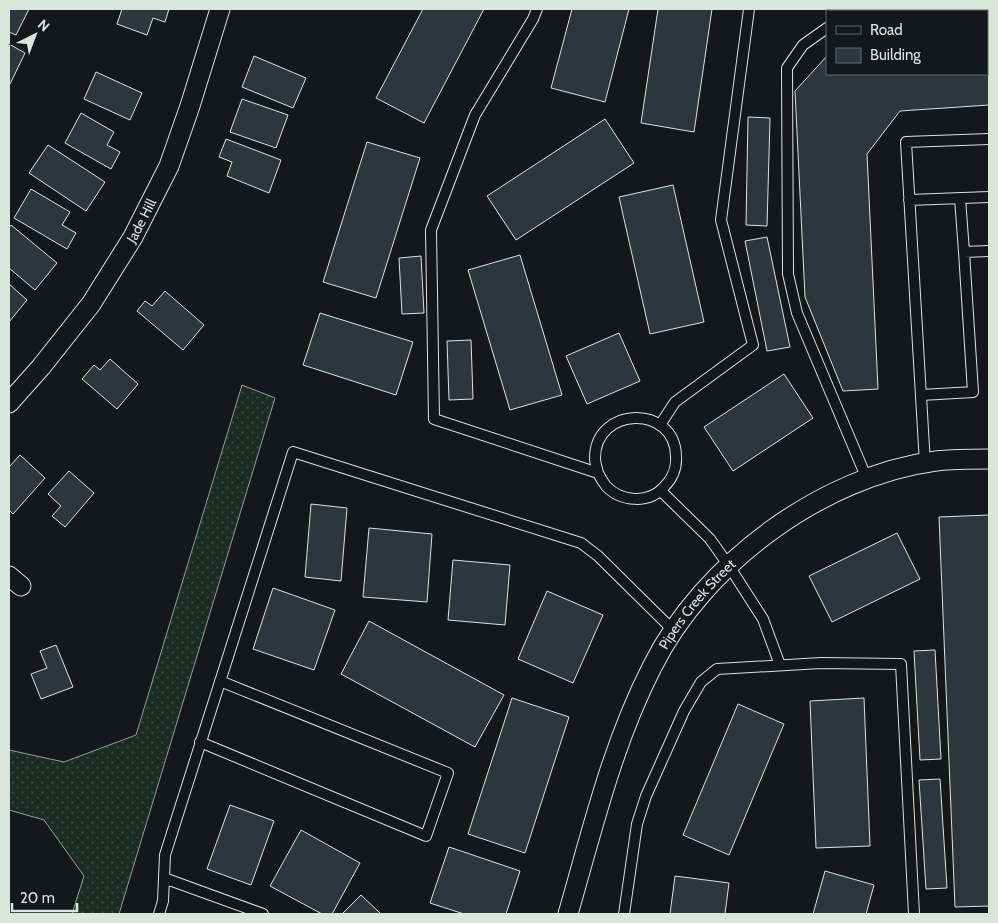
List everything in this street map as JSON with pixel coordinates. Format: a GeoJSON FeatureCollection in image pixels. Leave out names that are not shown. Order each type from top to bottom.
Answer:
{"type":"FeatureCollection","features":[{"type":"Feature","properties":{"kind":"street","name":"Jade Hill"},"geometry":{"type":"LineString","coordinates":[[9,404],[91,304],[133,237],[169,166],[220,9]]}},
{"type":"Feature","properties":{"kind":"street","name":"Pipers Creek Street"},"geometry":{"type":"LineString","coordinates":[[568,914],[615,754],[652,666],[697,599],[757,540],[791,516],[826,496],[867,479],[903,468],[936,461],[989,458]]}},
{"type":"Feature","properties":{"kind":"lane"},"geometry":{"type":"LineString","coordinates":[[537,9],[476,116],[431,230],[434,419],[598,473]]}},
{"type":"Feature","properties":{"kind":"lane"},"geometry":{"type":"LineString","coordinates":[[660,425],[675,402],[753,345],[721,220],[749,9]]}},
{"type":"Feature","properties":{"kind":"lane"},"geometry":{"type":"LineString","coordinates":[[826,29],[803,45],[787,68],[788,274],[797,313],[867,479]]}},
{"type":"Feature","properties":{"kind":"lane"},"geometry":{"type":"LineString","coordinates":[[925,464],[906,142],[989,139]]}},
{"type":"Feature","properties":{"kind":"lane"},"geometry":{"type":"LineString","coordinates":[[909,200],[989,196]]}},
{"type":"Feature","properties":{"kind":"lane"},"geometry":{"type":"LineString","coordinates":[[921,395],[973,392],[960,198]]}},
{"type":"Feature","properties":{"kind":"lane"},"geometry":{"type":"LineString","coordinates":[[964,252],[989,251]]}},
{"type":"Feature","properties":{"kind":"lane"},"geometry":{"type":"LineString","coordinates":[[631,417],[646,418],[660,425],[670,436],[676,450],[676,466],[671,480],[661,491],[647,498],[632,499],[618,495],[606,486],[598,473],[595,458],[598,444],[605,431],[617,422],[631,417]]}},
{"type":"Feature","properties":{"kind":"lane"},"geometry":{"type":"LineString","coordinates":[[159,914],[163,901],[164,855],[293,452],[581,543],[598,556],[674,631]]}},
{"type":"Feature","properties":{"kind":"lane"},"geometry":{"type":"LineString","coordinates":[[661,491],[710,538],[763,619],[780,665]]}},
{"type":"Feature","properties":{"kind":"lane"},"geometry":{"type":"LineString","coordinates":[[624,914],[637,824],[646,796],[684,711],[701,682],[717,669],[821,663],[902,664],[914,914]]}},
{"type":"Feature","properties":{"kind":"lane"},"geometry":{"type":"LineString","coordinates":[[200,742],[426,836],[448,773],[220,681]]}},
{"type":"Feature","properties":{"kind":"lane"},"geometry":{"type":"LineString","coordinates":[[164,878],[263,914]]}},
{"type":"Feature","properties":{"kind":"green space"},"geometry":{"type":"Polygon","coordinates":[[[242,385],[275,398],[119,914],[72,914],[84,876],[44,820],[9,810],[9,750],[64,762],[136,735],[242,385]]]}},
{"type":"Feature","properties":{"kind":"building"},"geometry":{"type":"Polygon","coordinates":[[[9,9],[29,9],[16,35],[9,32],[9,9]]]}},
{"type":"Feature","properties":{"kind":"building"},"geometry":{"type":"Polygon","coordinates":[[[122,9],[169,9],[165,22],[153,18],[147,35],[117,24],[122,9]]]}},
{"type":"Feature","properties":{"kind":"building"},"geometry":{"type":"Polygon","coordinates":[[[423,9],[484,9],[424,123],[376,98],[423,9]]]}},
{"type":"Feature","properties":{"kind":"building"},"geometry":{"type":"Polygon","coordinates":[[[572,9],[629,9],[605,102],[551,88],[572,9]]]}},
{"type":"Feature","properties":{"kind":"building"},"geometry":{"type":"Polygon","coordinates":[[[658,9],[712,9],[694,132],[641,123],[658,9]]]}},
{"type":"Feature","properties":{"kind":"building"},"geometry":{"type":"Polygon","coordinates":[[[989,38],[989,105],[900,111],[867,154],[878,389],[843,391],[805,297],[795,91],[826,57],[826,75],[988,75],[989,38]]]}},
{"type":"Feature","properties":{"kind":"building"},"geometry":{"type":"Polygon","coordinates":[[[9,44],[25,53],[10,84],[9,83],[9,44]]]}},
{"type":"Feature","properties":{"kind":"building"},"geometry":{"type":"Polygon","coordinates":[[[254,56],[306,78],[293,108],[242,87],[254,56]]]}},
{"type":"Feature","properties":{"kind":"building"},"geometry":{"type":"Polygon","coordinates":[[[96,72],[142,93],[130,120],[84,99],[96,72]]]}},
{"type":"Feature","properties":{"kind":"building"},"geometry":{"type":"Polygon","coordinates":[[[242,99],[288,115],[276,148],[230,132],[242,99]]]}},
{"type":"Feature","properties":{"kind":"building"},"geometry":{"type":"Polygon","coordinates":[[[81,113],[114,132],[107,145],[120,152],[111,169],[65,143],[81,113]]]}},
{"type":"Feature","properties":{"kind":"building"},"geometry":{"type":"Polygon","coordinates":[[[748,117],[770,118],[767,226],[746,225],[748,117]]]}},
{"type":"Feature","properties":{"kind":"building"},"geometry":{"type":"Polygon","coordinates":[[[605,119],[634,163],[516,240],[487,196],[605,119]]]}},
{"type":"Feature","properties":{"kind":"building"},"geometry":{"type":"Polygon","coordinates":[[[226,139],[281,160],[269,193],[227,176],[232,162],[219,157],[226,139]]]}},
{"type":"Feature","properties":{"kind":"building"},"geometry":{"type":"Polygon","coordinates":[[[367,142],[420,158],[376,298],[323,282],[367,142]]]}},
{"type":"Feature","properties":{"kind":"building"},"geometry":{"type":"Polygon","coordinates":[[[48,145],[105,182],[86,211],[29,173],[48,145]]]}},
{"type":"Feature","properties":{"kind":"building"},"geometry":{"type":"Polygon","coordinates":[[[673,185],[704,322],[650,334],[619,197],[673,185]]]}},
{"type":"Feature","properties":{"kind":"building"},"geometry":{"type":"Polygon","coordinates":[[[31,189],[70,212],[62,225],[76,233],[67,249],[14,218],[31,189]]]}},
{"type":"Feature","properties":{"kind":"building"},"geometry":{"type":"Polygon","coordinates":[[[11,225],[57,263],[35,290],[9,268],[9,228],[11,225]]]}},
{"type":"Feature","properties":{"kind":"building"},"geometry":{"type":"Polygon","coordinates":[[[767,237],[790,347],[767,351],[745,241],[767,237]]]}},
{"type":"Feature","properties":{"kind":"building"},"geometry":{"type":"Polygon","coordinates":[[[520,255],[562,395],[510,410],[468,270],[520,255]]]}},
{"type":"Feature","properties":{"kind":"building"},"geometry":{"type":"Polygon","coordinates":[[[421,256],[424,313],[402,314],[399,258],[421,256]]]}},
{"type":"Feature","properties":{"kind":"building"},"geometry":{"type":"Polygon","coordinates":[[[9,284],[27,300],[9,322],[9,284]]]}},
{"type":"Feature","properties":{"kind":"building"},"geometry":{"type":"Polygon","coordinates":[[[165,291],[204,325],[183,350],[137,311],[145,301],[152,306],[165,291]]]}},
{"type":"Feature","properties":{"kind":"building"},"geometry":{"type":"Polygon","coordinates":[[[320,313],[413,342],[396,395],[303,365],[320,313]]]}},
{"type":"Feature","properties":{"kind":"building"},"geometry":{"type":"Polygon","coordinates":[[[619,333],[640,381],[587,404],[566,356],[619,333]]]}},
{"type":"Feature","properties":{"kind":"building"},"geometry":{"type":"Polygon","coordinates":[[[471,340],[473,399],[449,400],[447,341],[471,340]]]}},
{"type":"Feature","properties":{"kind":"building"},"geometry":{"type":"Polygon","coordinates":[[[110,359],[138,384],[117,409],[82,379],[94,365],[100,370],[110,359]]]}},
{"type":"Feature","properties":{"kind":"building"},"geometry":{"type":"Polygon","coordinates":[[[784,374],[813,418],[733,471],[704,427],[784,374]]]}},
{"type":"Feature","properties":{"kind":"building"},"geometry":{"type":"Polygon","coordinates":[[[20,455],[45,478],[13,514],[9,510],[9,467],[20,455]]]}},
{"type":"Feature","properties":{"kind":"building"},"geometry":{"type":"Polygon","coordinates":[[[69,471],[94,493],[65,527],[52,516],[61,506],[48,494],[69,471]]]}},
{"type":"Feature","properties":{"kind":"building"},"geometry":{"type":"Polygon","coordinates":[[[311,504],[347,508],[341,581],[305,577],[311,504]]]}},
{"type":"Feature","properties":{"kind":"building"},"geometry":{"type":"Polygon","coordinates":[[[989,515],[989,906],[955,907],[939,517],[989,515]]]}},
{"type":"Feature","properties":{"kind":"building"},"geometry":{"type":"Polygon","coordinates":[[[369,528],[432,534],[427,602],[363,597],[369,528]]]}},
{"type":"Feature","properties":{"kind":"building"},"geometry":{"type":"Polygon","coordinates":[[[897,533],[920,579],[832,622],[809,576],[897,533]]]}},
{"type":"Feature","properties":{"kind":"building"},"geometry":{"type":"Polygon","coordinates":[[[453,560],[510,565],[505,625],[448,620],[453,560]]]}},
{"type":"Feature","properties":{"kind":"building"},"geometry":{"type":"Polygon","coordinates":[[[273,588],[335,610],[314,670],[253,649],[273,588]]]}},
{"type":"Feature","properties":{"kind":"building"},"geometry":{"type":"Polygon","coordinates":[[[547,591],[603,615],[573,683],[518,659],[547,591]]]}},
{"type":"Feature","properties":{"kind":"building"},"geometry":{"type":"Polygon","coordinates":[[[369,621],[504,695],[475,747],[341,674],[369,621]]]}},
{"type":"Feature","properties":{"kind":"building"},"geometry":{"type":"Polygon","coordinates":[[[56,645],[73,687],[41,699],[31,674],[47,668],[40,651],[56,645]]]}},
{"type":"Feature","properties":{"kind":"building"},"geometry":{"type":"Polygon","coordinates":[[[935,650],[941,759],[920,760],[914,651],[935,650]]]}},
{"type":"Feature","properties":{"kind":"building"},"geometry":{"type":"Polygon","coordinates":[[[512,698],[569,717],[525,853],[468,834],[512,698]]]}},
{"type":"Feature","properties":{"kind":"building"},"geometry":{"type":"Polygon","coordinates":[[[864,698],[870,846],[816,848],[810,701],[864,698]]]}},
{"type":"Feature","properties":{"kind":"building"},"geometry":{"type":"Polygon","coordinates":[[[738,704],[784,724],[729,855],[683,835],[738,704]]]}},
{"type":"Feature","properties":{"kind":"building"},"geometry":{"type":"Polygon","coordinates":[[[940,779],[947,888],[926,889],[919,780],[940,779]]]}},
{"type":"Feature","properties":{"kind":"building"},"geometry":{"type":"Polygon","coordinates":[[[230,805],[274,821],[251,885],[207,869],[230,805]]]}},
{"type":"Feature","properties":{"kind":"building"},"geometry":{"type":"Polygon","coordinates":[[[301,830],[360,863],[332,914],[322,914],[270,886],[301,830]]]}},
{"type":"Feature","properties":{"kind":"building"},"geometry":{"type":"Polygon","coordinates":[[[449,847],[520,871],[506,914],[464,914],[430,903],[449,847]]]}},
{"type":"Feature","properties":{"kind":"building"},"geometry":{"type":"Polygon","coordinates":[[[825,871],[874,885],[866,914],[813,914],[825,871]]]}},
{"type":"Feature","properties":{"kind":"building"},"geometry":{"type":"Polygon","coordinates":[[[675,876],[729,883],[725,914],[670,914],[675,876]]]}},
{"type":"Feature","properties":{"kind":"building"},"geometry":{"type":"Polygon","coordinates":[[[361,895],[381,914],[342,914],[361,895]]]}}]}
